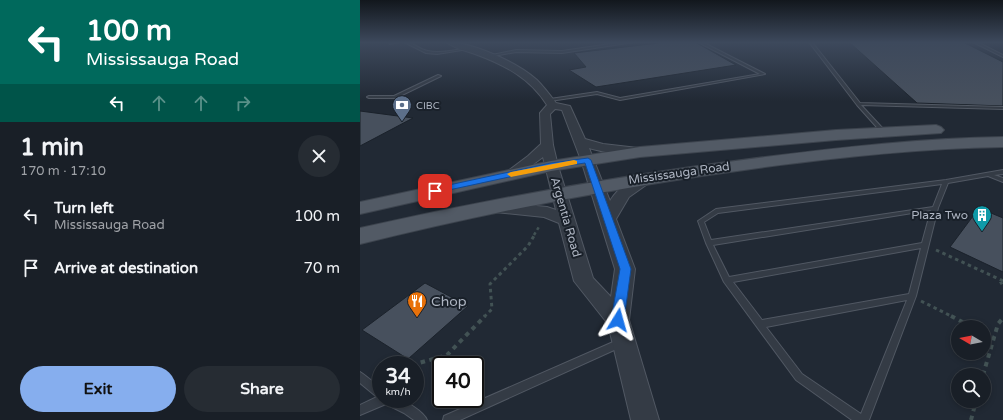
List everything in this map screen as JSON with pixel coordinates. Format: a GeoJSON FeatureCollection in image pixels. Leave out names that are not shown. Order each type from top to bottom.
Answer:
{"type":"FeatureCollection","features":[{"type":"Feature","properties":{"kind":"main road","name":"Mississauga Road"},"geometry":{"type":"LineString","coordinates":[[360,208],[551,166],[640,152],[884,132],[1003,128]]}},
{"type":"Feature","properties":{"kind":"main road","name":"Mississauga Road"},"geometry":{"type":"LineString","coordinates":[[360,236],[490,207],[652,177],[863,150],[942,143],[1003,142]]}},
{"type":"Feature","properties":{"kind":"street","name":"Argentia Road"},"geometry":{"type":"LineString","coordinates":[[503,62],[514,66],[537,83],[552,103],[566,108],[588,160],[625,269],[620,330],[645,420]]}},
{"type":"Feature","properties":{"kind":"street","name":"Argentia Road"},"geometry":{"type":"LineString","coordinates":[[552,103],[546,113],[547,144],[551,166],[584,281],[620,330]]}},
{"type":"Feature","properties":{"kind":"street"},"geometry":{"type":"LineString","coordinates":[[580,141],[602,148],[640,152]]}},
{"type":"Feature","properties":{"kind":"street"},"geometry":{"type":"LineString","coordinates":[[511,174],[533,159],[547,144]]}},
{"type":"Feature","properties":{"kind":"street"},"geometry":{"type":"LineString","coordinates":[[608,219],[619,197],[632,185],[652,177]]}},
{"type":"Feature","properties":{"kind":"street"},"geometry":{"type":"LineString","coordinates":[[490,207],[547,212],[567,220]]}},
{"type":"Feature","properties":{"kind":"lane"},"geometry":{"type":"LineString","coordinates":[[552,103],[597,93],[620,99],[762,74],[738,62]]}},
{"type":"Feature","properties":{"kind":"lane"},"geometry":{"type":"LineString","coordinates":[[825,62],[858,104],[884,132]]}},
{"type":"Feature","properties":{"kind":"lane"},"geometry":{"type":"LineString","coordinates":[[369,97],[395,97],[439,76]]}},
{"type":"Feature","properties":{"kind":"lane"},"geometry":{"type":"LineString","coordinates":[[858,104],[1003,108]]}},
{"type":"Feature","properties":{"kind":"lane"},"geometry":{"type":"LineString","coordinates":[[861,420],[799,378],[761,324],[727,280],[709,243],[701,221],[716,211],[946,182],[1003,172]]}},
{"type":"Feature","properties":{"kind":"lane"},"geometry":{"type":"LineString","coordinates":[[988,174],[1003,180]]}},
{"type":"Feature","properties":{"kind":"lane"},"geometry":{"type":"LineString","coordinates":[[864,420],[912,296],[936,208],[946,182]]}},
{"type":"Feature","properties":{"kind":"lane"},"geometry":{"type":"LineString","coordinates":[[709,243],[936,208]]}},
{"type":"Feature","properties":{"kind":"lane"},"geometry":{"type":"LineString","coordinates":[[727,280],[926,245]]}},
{"type":"Feature","properties":{"kind":"lane"},"geometry":{"type":"LineString","coordinates":[[761,324],[912,296]]}},
{"type":"Feature","properties":{"kind":"lane"},"geometry":{"type":"LineString","coordinates":[[448,420],[620,330]]}},
{"type":"Feature","properties":{"kind":"lane"},"geometry":{"type":"LineString","coordinates":[[360,377],[372,387]]}},
{"type":"Feature","properties":{"kind":"lane"},"geometry":{"type":"LineString","coordinates":[[360,410],[372,405]]}},
{"type":"Feature","properties":{"kind":"lane"},"geometry":{"type":"LineString","coordinates":[[406,408],[422,420]]}},
{"type":"Feature","properties":{"kind":"path"},"geometry":{"type":"LineString","coordinates":[[424,362],[447,355],[492,309],[490,284],[528,246],[547,212]]}},
{"type":"Feature","properties":{"kind":"path"},"geometry":{"type":"LineString","coordinates":[[926,245],[1003,281]]}},
{"type":"Feature","properties":{"kind":"path"},"geometry":{"type":"LineString","coordinates":[[999,279],[1003,286]]}},
{"type":"Feature","properties":{"kind":"path"},"geometry":{"type":"LineString","coordinates":[[912,296],[958,320]]}},
{"type":"Feature","properties":{"kind":"path"},"geometry":{"type":"LineString","coordinates":[[986,368],[998,324],[1003,318]]}},
{"type":"Feature","properties":{"kind":"path"},"geometry":{"type":"LineString","coordinates":[[971,420],[974,408]]}},
{"type":"Feature","properties":{"kind":"building"},"geometry":{"type":"Polygon","coordinates":[[[581,62],[730,62],[736,65],[596,87],[569,70],[586,67],[581,62]]]}},
{"type":"Feature","properties":{"kind":"building"},"geometry":{"type":"Polygon","coordinates":[[[871,62],[1003,62],[1003,106],[917,103],[871,62]]]}},
{"type":"Feature","properties":{"kind":"building"},"geometry":{"type":"Polygon","coordinates":[[[360,111],[413,118],[360,146],[360,111]]]}},
{"type":"Feature","properties":{"kind":"building","name":"Plaza Two"},"geometry":{"type":"Polygon","coordinates":[[[979,208],[1003,218],[1003,272],[950,247],[979,208]]]}},
{"type":"Feature","properties":{"kind":"building","name":"Chop"},"geometry":{"type":"Polygon","coordinates":[[[425,283],[468,306],[411,356],[403,356],[362,330],[425,283]]]}},
{"type":"Feature","properties":{"kind":"slow traffic"},"geometry":{"type":"LineString","coordinates":[[511,174],[574,162]]}},
{"type":"Feature","properties":{"kind":"place","name":"CIBC"},"geometry":{"type":"Point","coordinates":[402,122]}},
{"type":"Feature","properties":{"kind":"place","name":"Plaza Two"},"geometry":{"type":"Point","coordinates":[982,232]}},
{"type":"Feature","properties":{"kind":"place","name":"Chop"},"geometry":{"type":"Point","coordinates":[417,318]}},
{"type":"Feature","properties":{"kind":"route"},"geometry":{"type":"LineString","coordinates":[[435,191],[511,174],[588,160],[625,269],[618,320]]}}]}
